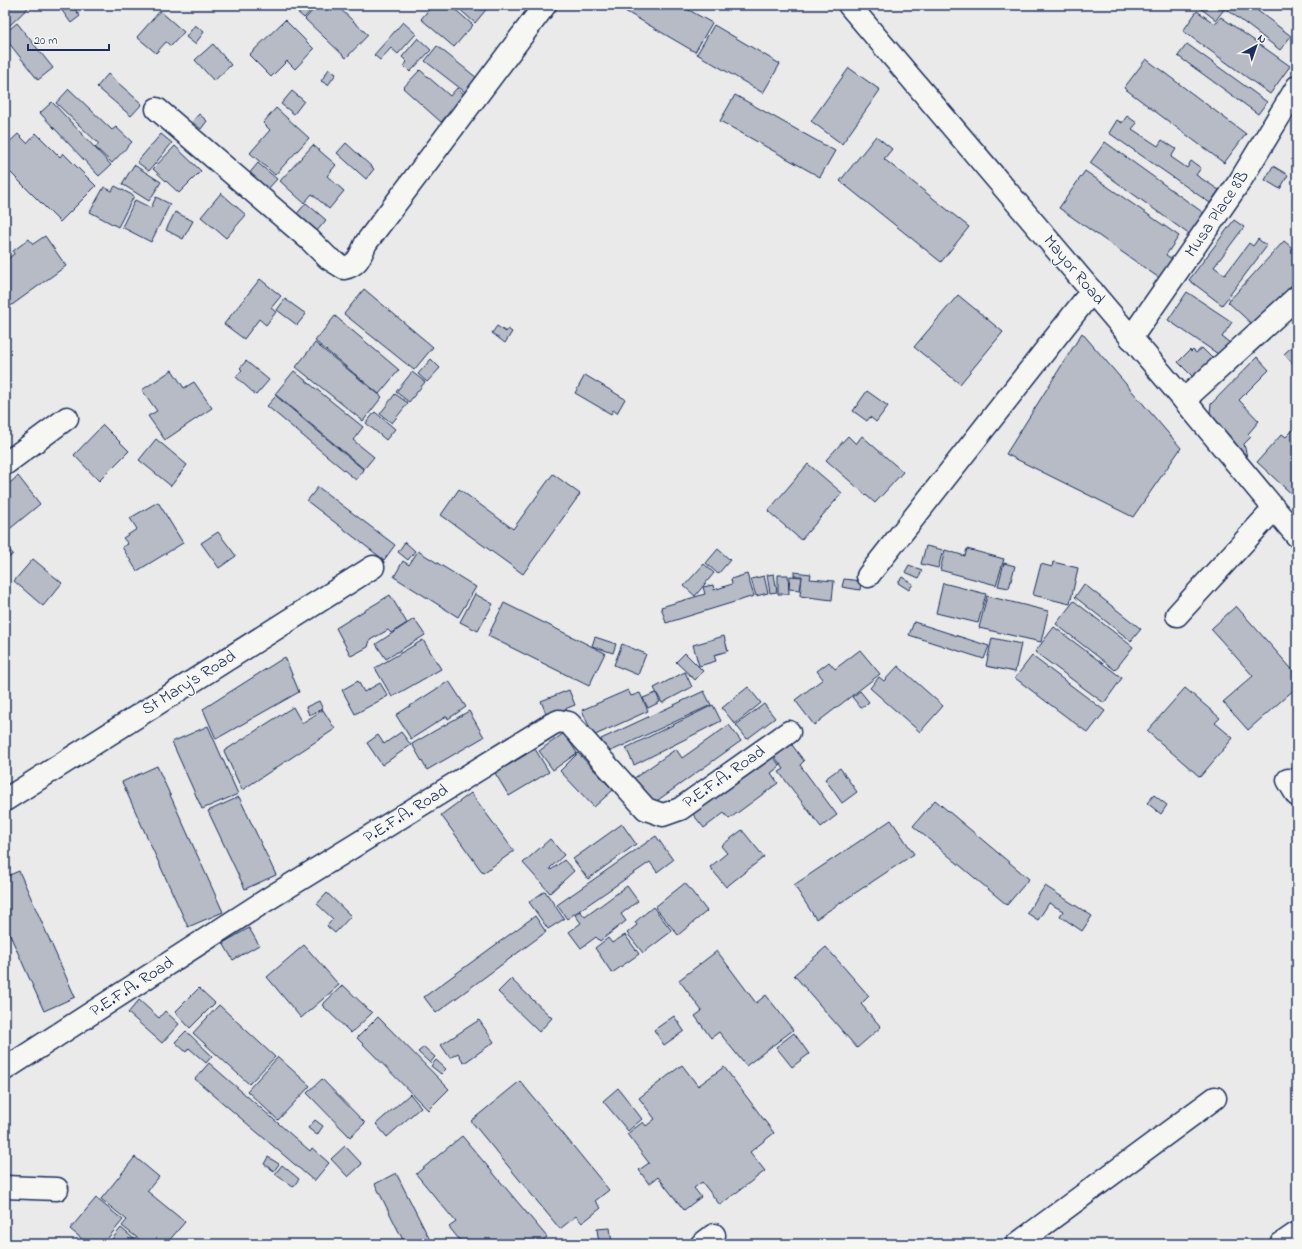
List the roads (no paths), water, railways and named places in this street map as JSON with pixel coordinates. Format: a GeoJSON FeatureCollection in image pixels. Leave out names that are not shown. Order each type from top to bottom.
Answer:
{"type":"FeatureCollection","features":[{"type":"Feature","properties":{"kind":"street"},"geometry":{"type":"LineString","coordinates":[[157,109],[310,240],[328,258],[344,268],[352,266],[358,260],[366,242],[545,5]]}},
{"type":"Feature","properties":{"kind":"street","name":"Mayor Road"},"geometry":{"type":"LineString","coordinates":[[849,5],[1132,338],[1297,536]]}},
{"type":"Feature","properties":{"kind":"street","name":"Musa Place 8B"},"geometry":{"type":"LineString","coordinates":[[1132,338],[1240,181],[1297,87]]}},
{"type":"Feature","properties":{"kind":"street"},"geometry":{"type":"LineString","coordinates":[[868,576],[1092,291]]}},
{"type":"Feature","properties":{"kind":"street"},"geometry":{"type":"LineString","coordinates":[[1184,400],[1297,297]]}},
{"type":"Feature","properties":{"kind":"street"},"geometry":{"type":"LineString","coordinates":[[5,464],[67,418]]}},
{"type":"Feature","properties":{"kind":"street"},"geometry":{"type":"LineString","coordinates":[[1177,615],[1274,509]]}},
{"type":"Feature","properties":{"kind":"street","name":"St Mary's Road"},"geometry":{"type":"LineString","coordinates":[[5,800],[373,566]]}},
{"type":"Feature","properties":{"kind":"street","name":"P.E.F.A. Road"},"geometry":{"type":"LineString","coordinates":[[5,1069],[268,899],[552,724],[559,721],[569,724],[646,810],[663,815],[680,808],[789,732]]}},
{"type":"Feature","properties":{"kind":"street"},"geometry":{"type":"LineString","coordinates":[[1017,1244],[1214,1098]]}},
{"type":"Feature","properties":{"kind":"street"},"geometry":{"type":"LineString","coordinates":[[5,1187],[57,1189]]}},
{"type":"Feature","properties":{"kind":"street"},"geometry":{"type":"LineString","coordinates":[[1281,1244],[1297,1233]]}}]}
